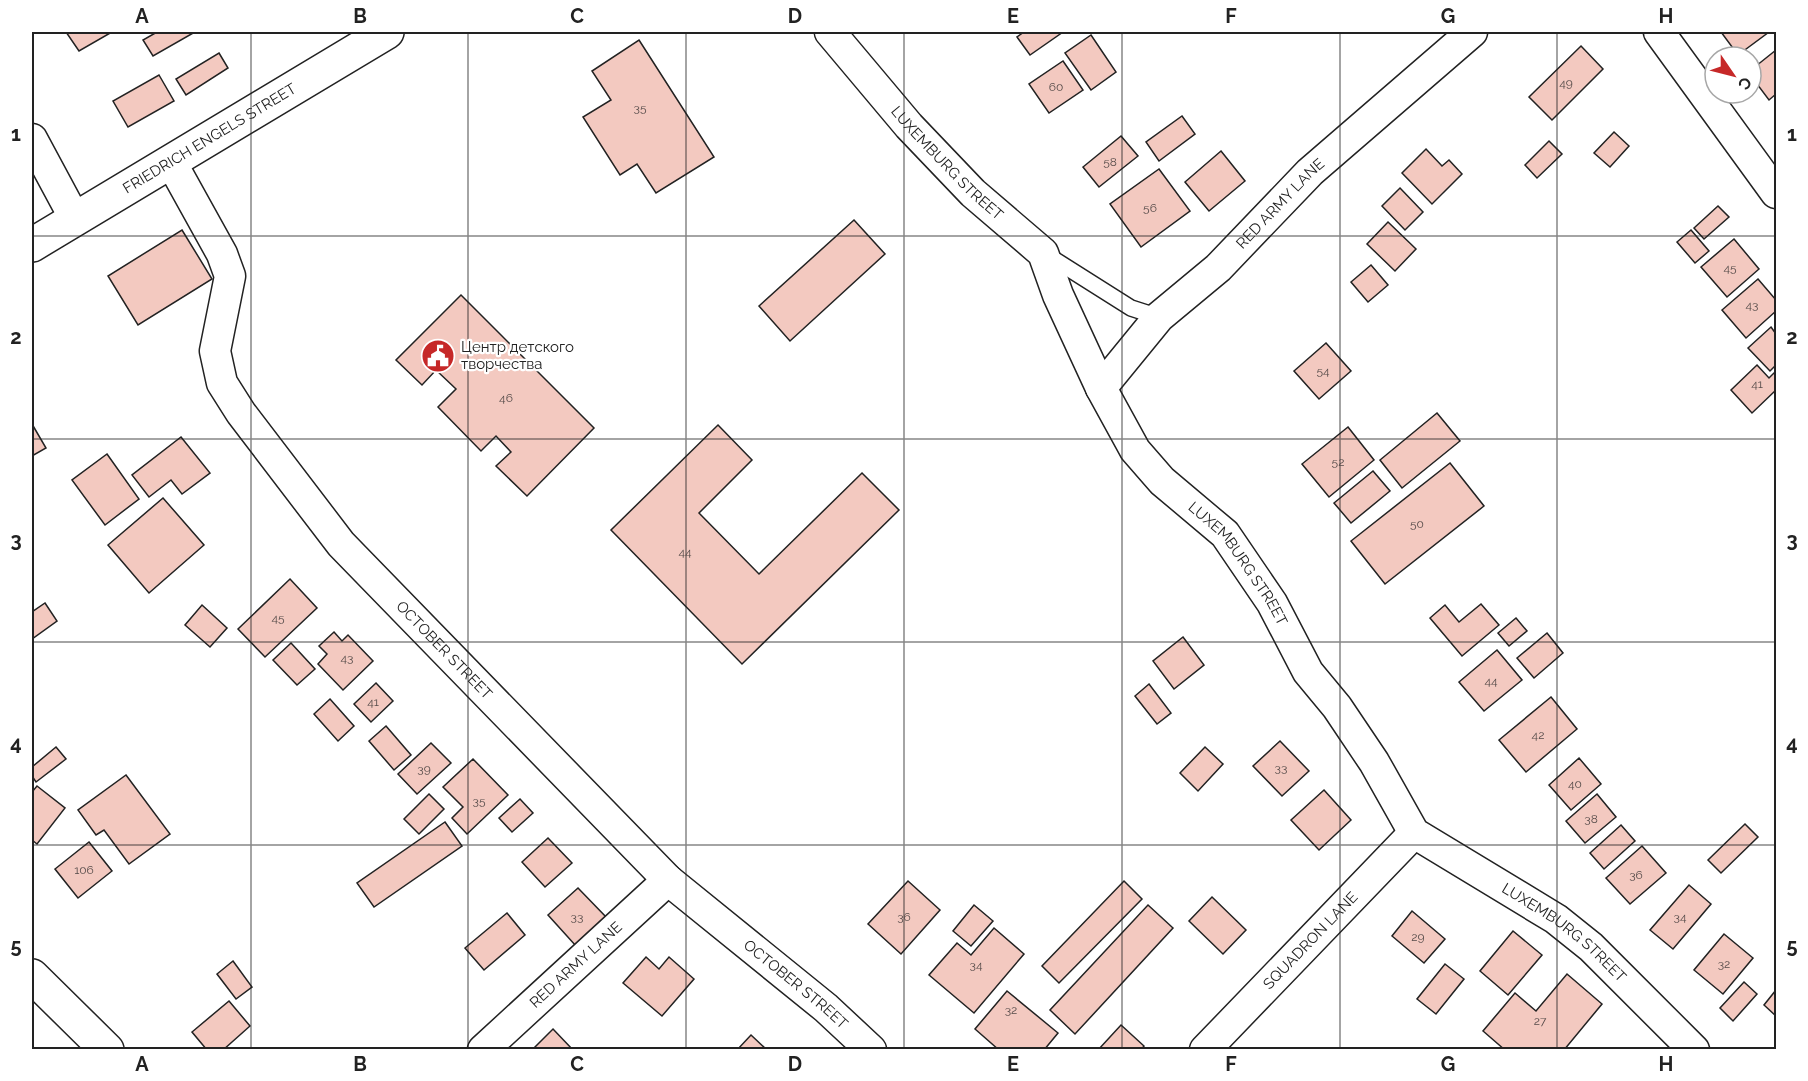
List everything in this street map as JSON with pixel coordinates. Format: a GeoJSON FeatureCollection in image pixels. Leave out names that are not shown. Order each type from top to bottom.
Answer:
{"type":"FeatureCollection","features":[{"type":"Feature","properties":{"kind":"street","name":"FRIEDRICH ENGELS STREET"},"geometry":{"type":"LineString","coordinates":[[32,245],[387,32]]}},
{"type":"Feature","properties":{"kind":"street","name":"LUXEMBURG STREET"},"geometry":{"type":"LineString","coordinates":[[830,32],[909,126],[973,193],[1043,253],[1058,295],[1101,388],[1135,450],[1162,481],[1226,534],[1272,603],[1308,672],[1337,707],[1374,762],[1414,833],[1556,919],[1591,947],[1694,1050]]}},
{"type":"Feature","properties":{"kind":"street","name":"RED ARMY LANE"},"geometry":{"type":"LineString","coordinates":[[1101,388],[1159,317],[1218,268],[1310,172],[1472,32]]}},
{"type":"Feature","properties":{"kind":"street"},"geometry":{"type":"LineString","coordinates":[[1659,32],[1776,193]]}},
{"type":"Feature","properties":{"kind":"street"},"geometry":{"type":"LineString","coordinates":[[32,139],[75,219]]}},
{"type":"Feature","properties":{"kind":"street","name":"OCTOBER STREET"},"geometry":{"type":"LineString","coordinates":[[171,162],[222,254],[230,276],[215,351],[222,383],[241,413],[341,544],[668,880],[826,1008],[872,1050]]}},
{"type":"Feature","properties":{"kind":"street","name":"SQUADRON LANE"},"geometry":{"type":"LineString","coordinates":[[1205,1050],[1414,833]]}},
{"type":"Feature","properties":{"kind":"street","name":"RED ARMY LANE"},"geometry":{"type":"LineString","coordinates":[[483,1050],[668,880]]}},
{"type":"Feature","properties":{"kind":"street"},"geometry":{"type":"LineString","coordinates":[[32,976],[106,1050]]}},
{"type":"Feature","properties":{"kind":"lane"},"geometry":{"type":"LineString","coordinates":[[1043,253],[1131,308],[1159,317]]}},
{"type":"Feature","properties":{"kind":"building"},"geometry":{"type":"Polygon","coordinates":[[[66,32],[112,32],[79,51],[66,32]]]}},
{"type":"Feature","properties":{"kind":"building"},"geometry":{"type":"Polygon","coordinates":[[[157,32],[195,32],[153,56],[143,40],[157,32]]]}},
{"type":"Feature","properties":{"kind":"building"},"geometry":{"type":"Polygon","coordinates":[[[1024,32],[1063,32],[1030,55],[1017,37],[1024,32]]]}},
{"type":"Feature","properties":{"kind":"building"},"geometry":{"type":"Polygon","coordinates":[[[1721,32],[1769,32],[1751,45],[1731,45],[1721,32]]]}},
{"type":"Feature","properties":{"kind":"building"},"geometry":{"type":"Polygon","coordinates":[[[1091,35],[1116,72],[1091,90],[1065,53],[1091,35]]]}},
{"type":"Feature","properties":{"kind":"building"},"geometry":{"type":"Polygon","coordinates":[[[639,40],[714,157],[656,193],[637,164],[620,175],[583,117],[611,100],[592,71],[639,40]]]}},
{"type":"Feature","properties":{"kind":"building"},"geometry":{"type":"Polygon","coordinates":[[[1581,46],[1603,69],[1552,120],[1529,97],[1581,46]]]}},
{"type":"Feature","properties":{"kind":"building"},"geometry":{"type":"Polygon","coordinates":[[[1776,50],[1776,94],[1769,100],[1763,92],[1763,60],[1776,50]]]}},
{"type":"Feature","properties":{"kind":"building"},"geometry":{"type":"Polygon","coordinates":[[[219,53],[228,68],[186,95],[176,79],[219,53]]]}},
{"type":"Feature","properties":{"kind":"building"},"geometry":{"type":"Polygon","coordinates":[[[1063,61],[1083,90],[1049,113],[1029,84],[1063,61]]]}},
{"type":"Feature","properties":{"kind":"building"},"geometry":{"type":"Polygon","coordinates":[[[159,75],[174,101],[128,127],[113,101],[159,75]]]}},
{"type":"Feature","properties":{"kind":"building"},"geometry":{"type":"Polygon","coordinates":[[[1182,116],[1195,134],[1159,161],[1146,142],[1182,116]]]}},
{"type":"Feature","properties":{"kind":"building"},"geometry":{"type":"Polygon","coordinates":[[[1614,132],[1629,146],[1610,167],[1594,153],[1614,132]]]}},
{"type":"Feature","properties":{"kind":"building"},"geometry":{"type":"Polygon","coordinates":[[[1121,136],[1138,156],[1099,187],[1083,167],[1121,136]]]}},
{"type":"Feature","properties":{"kind":"building"},"geometry":{"type":"Polygon","coordinates":[[[1549,141],[1562,154],[1537,178],[1525,165],[1549,141]]]}},
{"type":"Feature","properties":{"kind":"building"},"geometry":{"type":"Polygon","coordinates":[[[1426,149],[1442,166],[1449,160],[1462,174],[1432,204],[1402,173],[1426,149]]]}},
{"type":"Feature","properties":{"kind":"building"},"geometry":{"type":"Polygon","coordinates":[[[1221,151],[1245,181],[1209,211],[1185,182],[1221,151]]]}},
{"type":"Feature","properties":{"kind":"building"},"geometry":{"type":"Polygon","coordinates":[[[1159,169],[1190,211],[1141,247],[1110,204],[1159,169]]]}},
{"type":"Feature","properties":{"kind":"building"},"geometry":{"type":"Polygon","coordinates":[[[1400,188],[1423,212],[1405,230],[1382,206],[1400,188]]]}},
{"type":"Feature","properties":{"kind":"building"},"geometry":{"type":"Polygon","coordinates":[[[1718,206],[1729,217],[1704,239],[1694,228],[1718,206]]]}},
{"type":"Feature","properties":{"kind":"building"},"geometry":{"type":"Polygon","coordinates":[[[854,220],[885,254],[790,341],[759,306],[854,220]]]}},
{"type":"Feature","properties":{"kind":"building"},"geometry":{"type":"Polygon","coordinates":[[[1388,222],[1416,249],[1395,271],[1367,244],[1388,222]]]}},
{"type":"Feature","properties":{"kind":"building"},"geometry":{"type":"Polygon","coordinates":[[[182,230],[212,279],[138,325],[108,276],[182,230]]]}},
{"type":"Feature","properties":{"kind":"building"},"geometry":{"type":"Polygon","coordinates":[[[1691,230],[1709,251],[1695,263],[1677,242],[1691,230]]]}},
{"type":"Feature","properties":{"kind":"building"},"geometry":{"type":"Polygon","coordinates":[[[1734,239],[1759,269],[1727,297],[1701,267],[1734,239]]]}},
{"type":"Feature","properties":{"kind":"building"},"geometry":{"type":"Polygon","coordinates":[[[1371,265],[1388,285],[1368,302],[1351,282],[1371,265]]]}},
{"type":"Feature","properties":{"kind":"building"},"geometry":{"type":"Polygon","coordinates":[[[1758,279],[1776,300],[1776,311],[1746,338],[1722,310],[1758,279]]]}},
{"type":"Feature","properties":{"kind":"building"},"geometry":{"type":"Polygon","coordinates":[[[461,295],[594,428],[527,496],[496,466],[511,452],[496,436],[481,451],[438,407],[456,389],[436,370],[422,385],[396,360],[461,295]]]}},
{"type":"Feature","properties":{"kind":"building"},"geometry":{"type":"Polygon","coordinates":[[[1771,327],[1776,334],[1776,365],[1770,371],[1748,348],[1771,327]]]}},
{"type":"Feature","properties":{"kind":"building"},"geometry":{"type":"Polygon","coordinates":[[[1326,343],[1351,371],[1319,399],[1294,371],[1326,343]]]}},
{"type":"Feature","properties":{"kind":"building"},"geometry":{"type":"Polygon","coordinates":[[[1757,365],[1769,378],[1776,371],[1776,390],[1752,413],[1731,390],[1757,365]]]}},
{"type":"Feature","properties":{"kind":"building"},"geometry":{"type":"Polygon","coordinates":[[[1437,413],[1460,441],[1402,488],[1380,460],[1437,413]]]}},
{"type":"Feature","properties":{"kind":"building"},"geometry":{"type":"Polygon","coordinates":[[[32,424],[46,448],[32,456],[32,424]]]}},
{"type":"Feature","properties":{"kind":"building"},"geometry":{"type":"Polygon","coordinates":[[[718,425],[752,460],[699,513],[759,574],[862,473],[899,510],[742,664],[611,530],[718,425]]]}},
{"type":"Feature","properties":{"kind":"building"},"geometry":{"type":"Polygon","coordinates":[[[1348,427],[1374,460],[1329,497],[1302,464],[1348,427]]]}},
{"type":"Feature","properties":{"kind":"building"},"geometry":{"type":"Polygon","coordinates":[[[181,437],[210,473],[182,494],[171,480],[149,497],[132,475],[181,437]]]}},
{"type":"Feature","properties":{"kind":"building"},"geometry":{"type":"Polygon","coordinates":[[[107,454],[139,499],[105,525],[72,480],[107,454]]]}},
{"type":"Feature","properties":{"kind":"building"},"geometry":{"type":"Polygon","coordinates":[[[1450,463],[1484,506],[1385,584],[1351,541],[1450,463]]]}},
{"type":"Feature","properties":{"kind":"building"},"geometry":{"type":"Polygon","coordinates":[[[1373,471],[1390,491],[1351,523],[1334,503],[1373,471]]]}},
{"type":"Feature","properties":{"kind":"building"},"geometry":{"type":"Polygon","coordinates":[[[163,498],[204,545],[149,593],[108,545],[163,498]]]}},
{"type":"Feature","properties":{"kind":"building"},"geometry":{"type":"Polygon","coordinates":[[[290,579],[317,608],[265,657],[238,629],[290,579]]]}},
{"type":"Feature","properties":{"kind":"building"},"geometry":{"type":"Polygon","coordinates":[[[45,603],[57,621],[32,639],[32,612],[45,603]]]}},
{"type":"Feature","properties":{"kind":"building"},"geometry":{"type":"Polygon","coordinates":[[[1481,604],[1499,625],[1462,656],[1430,618],[1445,605],[1459,622],[1481,604]]]}},
{"type":"Feature","properties":{"kind":"building"},"geometry":{"type":"Polygon","coordinates":[[[202,605],[227,628],[210,647],[185,625],[202,605]]]}},
{"type":"Feature","properties":{"kind":"building"},"geometry":{"type":"Polygon","coordinates":[[[1516,618],[1527,631],[1509,646],[1498,633],[1516,618]]]}},
{"type":"Feature","properties":{"kind":"building"},"geometry":{"type":"Polygon","coordinates":[[[334,632],[342,641],[348,635],[373,661],[343,690],[318,664],[327,654],[319,646],[334,632]]]}},
{"type":"Feature","properties":{"kind":"building"},"geometry":{"type":"Polygon","coordinates":[[[1547,633],[1563,653],[1534,678],[1517,658],[1547,633]]]}},
{"type":"Feature","properties":{"kind":"building"},"geometry":{"type":"Polygon","coordinates":[[[1183,637],[1204,665],[1174,689],[1153,661],[1183,637]]]}},
{"type":"Feature","properties":{"kind":"building"},"geometry":{"type":"Polygon","coordinates":[[[291,643],[315,669],[297,685],[273,660],[291,643]]]}},
{"type":"Feature","properties":{"kind":"building"},"geometry":{"type":"Polygon","coordinates":[[[1497,650],[1522,680],[1484,711],[1459,682],[1497,650]]]}},
{"type":"Feature","properties":{"kind":"building"},"geometry":{"type":"Polygon","coordinates":[[[376,683],[393,701],[371,722],[354,704],[376,683]]]}},
{"type":"Feature","properties":{"kind":"building"},"geometry":{"type":"Polygon","coordinates":[[[1149,684],[1171,713],[1157,724],[1135,696],[1149,684]]]}},
{"type":"Feature","properties":{"kind":"building"},"geometry":{"type":"Polygon","coordinates":[[[1551,697],[1577,729],[1526,772],[1499,740],[1551,697]]]}},
{"type":"Feature","properties":{"kind":"building"},"geometry":{"type":"Polygon","coordinates":[[[330,699],[354,726],[338,741],[314,714],[330,699]]]}},
{"type":"Feature","properties":{"kind":"building"},"geometry":{"type":"Polygon","coordinates":[[[386,726],[411,755],[394,770],[369,741],[386,726]]]}},
{"type":"Feature","properties":{"kind":"building"},"geometry":{"type":"Polygon","coordinates":[[[1280,741],[1309,771],[1282,796],[1253,766],[1280,741]]]}},
{"type":"Feature","properties":{"kind":"building"},"geometry":{"type":"Polygon","coordinates":[[[431,743],[451,763],[417,794],[398,774],[431,743]]]}},
{"type":"Feature","properties":{"kind":"building"},"geometry":{"type":"Polygon","coordinates":[[[56,747],[66,759],[36,782],[32,776],[32,767],[56,747]]]}},
{"type":"Feature","properties":{"kind":"building"},"geometry":{"type":"Polygon","coordinates":[[[1205,747],[1223,764],[1198,791],[1180,773],[1205,747]]]}},
{"type":"Feature","properties":{"kind":"building"},"geometry":{"type":"Polygon","coordinates":[[[1579,758],[1601,784],[1571,810],[1549,785],[1579,758]]]}},
{"type":"Feature","properties":{"kind":"building"},"geometry":{"type":"Polygon","coordinates":[[[473,759],[508,795],[467,834],[452,818],[463,807],[443,787],[473,759]]]}},
{"type":"Feature","properties":{"kind":"building"},"geometry":{"type":"Polygon","coordinates":[[[126,775],[170,834],[129,864],[104,830],[96,835],[78,810],[126,775]]]}},
{"type":"Feature","properties":{"kind":"building"},"geometry":{"type":"Polygon","coordinates":[[[37,786],[65,808],[37,844],[32,840],[32,792],[37,786]]]}},
{"type":"Feature","properties":{"kind":"building"},"geometry":{"type":"Polygon","coordinates":[[[1324,790],[1351,820],[1319,850],[1291,820],[1324,790]]]}},
{"type":"Feature","properties":{"kind":"building"},"geometry":{"type":"Polygon","coordinates":[[[429,794],[444,809],[419,834],[404,819],[429,794]]]}},
{"type":"Feature","properties":{"kind":"building"},"geometry":{"type":"Polygon","coordinates":[[[1597,794],[1616,817],[1585,843],[1566,821],[1597,794]]]}},
{"type":"Feature","properties":{"kind":"building"},"geometry":{"type":"Polygon","coordinates":[[[520,799],[533,813],[512,832],[499,818],[520,799]]]}},
{"type":"Feature","properties":{"kind":"building"},"geometry":{"type":"Polygon","coordinates":[[[445,822],[462,846],[374,907],[357,883],[445,822]]]}},
{"type":"Feature","properties":{"kind":"building"},"geometry":{"type":"Polygon","coordinates":[[[1745,824],[1758,837],[1721,873],[1708,860],[1745,824]]]}},
{"type":"Feature","properties":{"kind":"building"},"geometry":{"type":"Polygon","coordinates":[[[1621,825],[1635,841],[1604,869],[1590,853],[1621,825]]]}},
{"type":"Feature","properties":{"kind":"building"},"geometry":{"type":"Polygon","coordinates":[[[548,838],[572,863],[545,887],[522,862],[548,838]]]}},
{"type":"Feature","properties":{"kind":"building"},"geometry":{"type":"Polygon","coordinates":[[[89,842],[112,871],[78,898],[55,869],[89,842]]]}},
{"type":"Feature","properties":{"kind":"building"},"geometry":{"type":"Polygon","coordinates":[[[1642,846],[1666,873],[1630,904],[1606,878],[1642,846]]]}},
{"type":"Feature","properties":{"kind":"building"},"geometry":{"type":"Polygon","coordinates":[[[908,881],[940,910],[901,954],[868,924],[908,881]]]}},
{"type":"Feature","properties":{"kind":"building"},"geometry":{"type":"Polygon","coordinates":[[[1124,881],[1142,899],[1059,983],[1042,966],[1124,881]]]}},
{"type":"Feature","properties":{"kind":"building"},"geometry":{"type":"Polygon","coordinates":[[[1689,885],[1711,904],[1673,949],[1650,930],[1689,885]]]}},
{"type":"Feature","properties":{"kind":"building"},"geometry":{"type":"Polygon","coordinates":[[[578,888],[607,918],[576,946],[548,915],[578,888]]]}},
{"type":"Feature","properties":{"kind":"building"},"geometry":{"type":"Polygon","coordinates":[[[1212,897],[1246,930],[1223,954],[1189,921],[1212,897]]]}},
{"type":"Feature","properties":{"kind":"building"},"geometry":{"type":"Polygon","coordinates":[[[974,905],[993,921],[971,946],[953,931],[974,905]]]}},
{"type":"Feature","properties":{"kind":"building"},"geometry":{"type":"Polygon","coordinates":[[[1148,905],[1173,928],[1075,1034],[1050,1010],[1148,905]]]}},
{"type":"Feature","properties":{"kind":"building"},"geometry":{"type":"Polygon","coordinates":[[[1412,911],[1445,939],[1424,963],[1392,936],[1412,911]]]}},
{"type":"Feature","properties":{"kind":"building"},"geometry":{"type":"Polygon","coordinates":[[[507,913],[525,935],[484,970],[465,948],[507,913]]]}},
{"type":"Feature","properties":{"kind":"building"},"geometry":{"type":"Polygon","coordinates":[[[994,928],[1024,954],[974,1013],[929,975],[957,943],[971,955],[994,928]]]}},
{"type":"Feature","properties":{"kind":"building"},"geometry":{"type":"Polygon","coordinates":[[[1513,931],[1542,955],[1508,995],[1480,971],[1513,931]]]}},
{"type":"Feature","properties":{"kind":"building"},"geometry":{"type":"Polygon","coordinates":[[[1724,934],[1753,958],[1723,994],[1694,970],[1724,934]]]}},
{"type":"Feature","properties":{"kind":"building"},"geometry":{"type":"Polygon","coordinates":[[[646,957],[659,969],[669,957],[694,979],[662,1016],[623,983],[646,957]]]}},
{"type":"Feature","properties":{"kind":"building"},"geometry":{"type":"Polygon","coordinates":[[[233,961],[252,987],[236,999],[217,974],[233,961]]]}},
{"type":"Feature","properties":{"kind":"building"},"geometry":{"type":"Polygon","coordinates":[[[1445,964],[1464,979],[1436,1014],[1417,999],[1445,964]]]}},
{"type":"Feature","properties":{"kind":"building"},"geometry":{"type":"Polygon","coordinates":[[[1567,974],[1602,1004],[1564,1050],[1505,1050],[1483,1031],[1515,993],[1536,1011],[1567,974]]]}},
{"type":"Feature","properties":{"kind":"building"},"geometry":{"type":"Polygon","coordinates":[[[1744,982],[1757,994],[1733,1021],[1720,1008],[1744,982]]]}},
{"type":"Feature","properties":{"kind":"building"},"geometry":{"type":"Polygon","coordinates":[[[1776,990],[1776,1016],[1764,1005],[1776,990]]]}},
{"type":"Feature","properties":{"kind":"building"},"geometry":{"type":"Polygon","coordinates":[[[1007,991],[1058,1033],[1044,1050],[999,1050],[975,1029],[1007,991]]]}},
{"type":"Feature","properties":{"kind":"building"},"geometry":{"type":"Polygon","coordinates":[[[229,1001],[250,1026],[223,1050],[207,1050],[192,1032],[229,1001]]]}},
{"type":"Feature","properties":{"kind":"building"},"geometry":{"type":"Polygon","coordinates":[[[1121,1025],[1144,1046],[1141,1050],[1098,1050],[1121,1025]]]}},
{"type":"Feature","properties":{"kind":"building"},"geometry":{"type":"Polygon","coordinates":[[[553,1029],[573,1050],[532,1050],[553,1029]]]}},
{"type":"Feature","properties":{"kind":"building"},"geometry":{"type":"Polygon","coordinates":[[[751,1035],[767,1050],[737,1050],[751,1035]]]}},
{"type":"Feature","properties":{"kind":"place","name":"Центр детского творчества"},"geometry":{"type":"Point","coordinates":[438,356]}}]}
